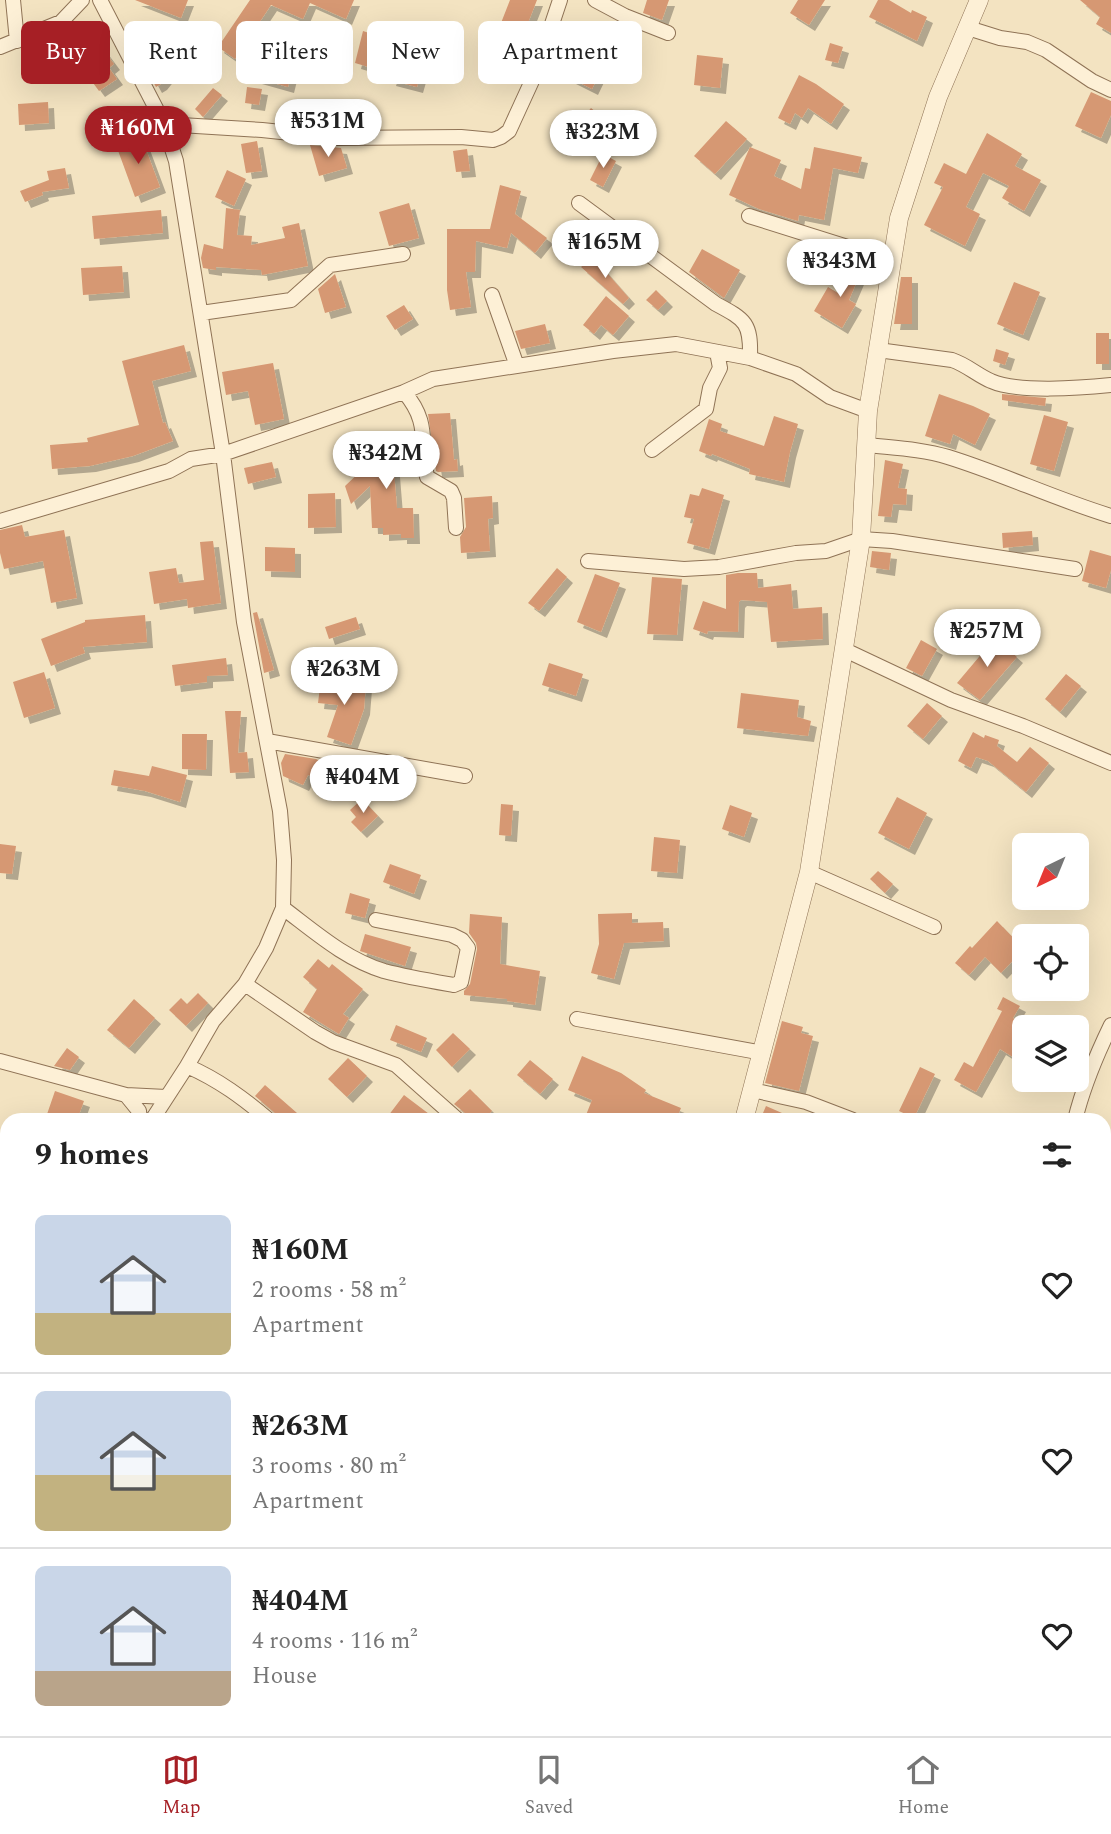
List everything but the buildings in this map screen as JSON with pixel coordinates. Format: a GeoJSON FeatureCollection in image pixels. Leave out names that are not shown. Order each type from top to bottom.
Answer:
{"type":"FeatureCollection","features":[{"type":"Feature","properties":{"kind":"street"},"geometry":{"type":"LineString","coordinates":[[13,0],[17,41]]}},
{"type":"Feature","properties":{"kind":"street"},"geometry":{"type":"LineString","coordinates":[[0,47],[61,22],[82,0]]}},
{"type":"Feature","properties":{"kind":"street"},"geometry":{"type":"LineString","coordinates":[[100,0],[164,124],[176,161],[223,454],[244,622],[280,811],[284,860],[283,908],[266,948],[245,984],[213,1021],[156,1113]]}},
{"type":"Feature","properties":{"kind":"street"},"geometry":{"type":"LineString","coordinates":[[164,124],[338,138],[461,137],[493,140],[509,131],[536,72],[560,0]]}},
{"type":"Feature","properties":{"kind":"street"},"geometry":{"type":"LineString","coordinates":[[595,0],[625,16],[668,33]]}},
{"type":"Feature","properties":{"kind":"street"},"geometry":{"type":"LineString","coordinates":[[746,1113],[809,872],[861,539],[868,411],[899,218],[938,97],[979,0]]}},
{"type":"Feature","properties":{"kind":"street"},"geometry":{"type":"LineString","coordinates":[[968,28],[1000,38],[1027,42],[1046,50],[1092,81],[1111,90]]}},
{"type":"Feature","properties":{"kind":"street"},"geometry":{"type":"LineString","coordinates":[[579,203],[716,304],[740,317],[748,325],[751,335],[750,358]]}},
{"type":"Feature","properties":{"kind":"street"},"geometry":{"type":"LineString","coordinates":[[748,216],[892,261]]}},
{"type":"Feature","properties":{"kind":"street"},"geometry":{"type":"LineString","coordinates":[[201,313],[291,300],[330,265],[403,254]]}},
{"type":"Feature","properties":{"kind":"street"},"geometry":{"type":"LineString","coordinates":[[492,295],[517,366]]}},
{"type":"Feature","properties":{"kind":"street"},"geometry":{"type":"LineString","coordinates":[[0,521],[169,471],[191,460],[223,454],[404,392],[433,379],[676,344],[750,358],[796,374],[830,397],[868,411]]}},
{"type":"Feature","properties":{"kind":"street"},"geometry":{"type":"LineString","coordinates":[[878,350],[953,360],[991,381],[1004,385],[1068,389],[1111,384]]}},
{"type":"Feature","properties":{"kind":"street"},"geometry":{"type":"LineString","coordinates":[[652,450],[706,409],[710,388],[720,368],[717,352]]}},
{"type":"Feature","properties":{"kind":"street"},"geometry":{"type":"LineString","coordinates":[[404,392],[416,407],[421,419],[427,477],[451,491],[456,528]]}},
{"type":"Feature","properties":{"kind":"street"},"geometry":{"type":"LineString","coordinates":[[867,445],[918,450],[947,457],[1074,505],[1111,516]]}},
{"type":"Feature","properties":{"kind":"street"},"geometry":{"type":"LineString","coordinates":[[587,561],[684,569],[719,567],[796,553],[826,551],[861,539],[892,541],[1075,569]]}},
{"type":"Feature","properties":{"kind":"street"},"geometry":{"type":"LineString","coordinates":[[845,650],[951,700],[1023,726],[1111,763]]}},
{"type":"Feature","properties":{"kind":"street"},"geometry":{"type":"LineString","coordinates":[[267,741],[465,775]]}},
{"type":"Feature","properties":{"kind":"street"},"geometry":{"type":"LineString","coordinates":[[809,872],[934,927]]}},
{"type":"Feature","properties":{"kind":"street"},"geometry":{"type":"LineString","coordinates":[[283,908],[355,959],[385,971],[454,985],[461,982],[468,948],[462,940],[452,935],[376,920]]}},
{"type":"Feature","properties":{"kind":"street"},"geometry":{"type":"LineString","coordinates":[[245,984],[333,1042],[396,1065],[450,1113]]}},
{"type":"Feature","properties":{"kind":"street"},"geometry":{"type":"LineString","coordinates":[[577,1019],[763,1053]]}},
{"type":"Feature","properties":{"kind":"street"},"geometry":{"type":"LineString","coordinates":[[1077,1113],[1097,1054],[1111,1026]]}},
{"type":"Feature","properties":{"kind":"street"},"geometry":{"type":"LineString","coordinates":[[0,1061],[125,1095],[166,1097]]}},
{"type":"Feature","properties":{"kind":"street"},"geometry":{"type":"LineString","coordinates":[[187,1066],[214,1077],[260,1113]]}},
{"type":"Feature","properties":{"kind":"street"},"geometry":{"type":"LineString","coordinates":[[752,1090],[806,1102],[835,1113]]}},
{"type":"Feature","properties":{"kind":"street"},"geometry":{"type":"LineString","coordinates":[[125,1095],[135,1104],[138,1113]]}}]}
